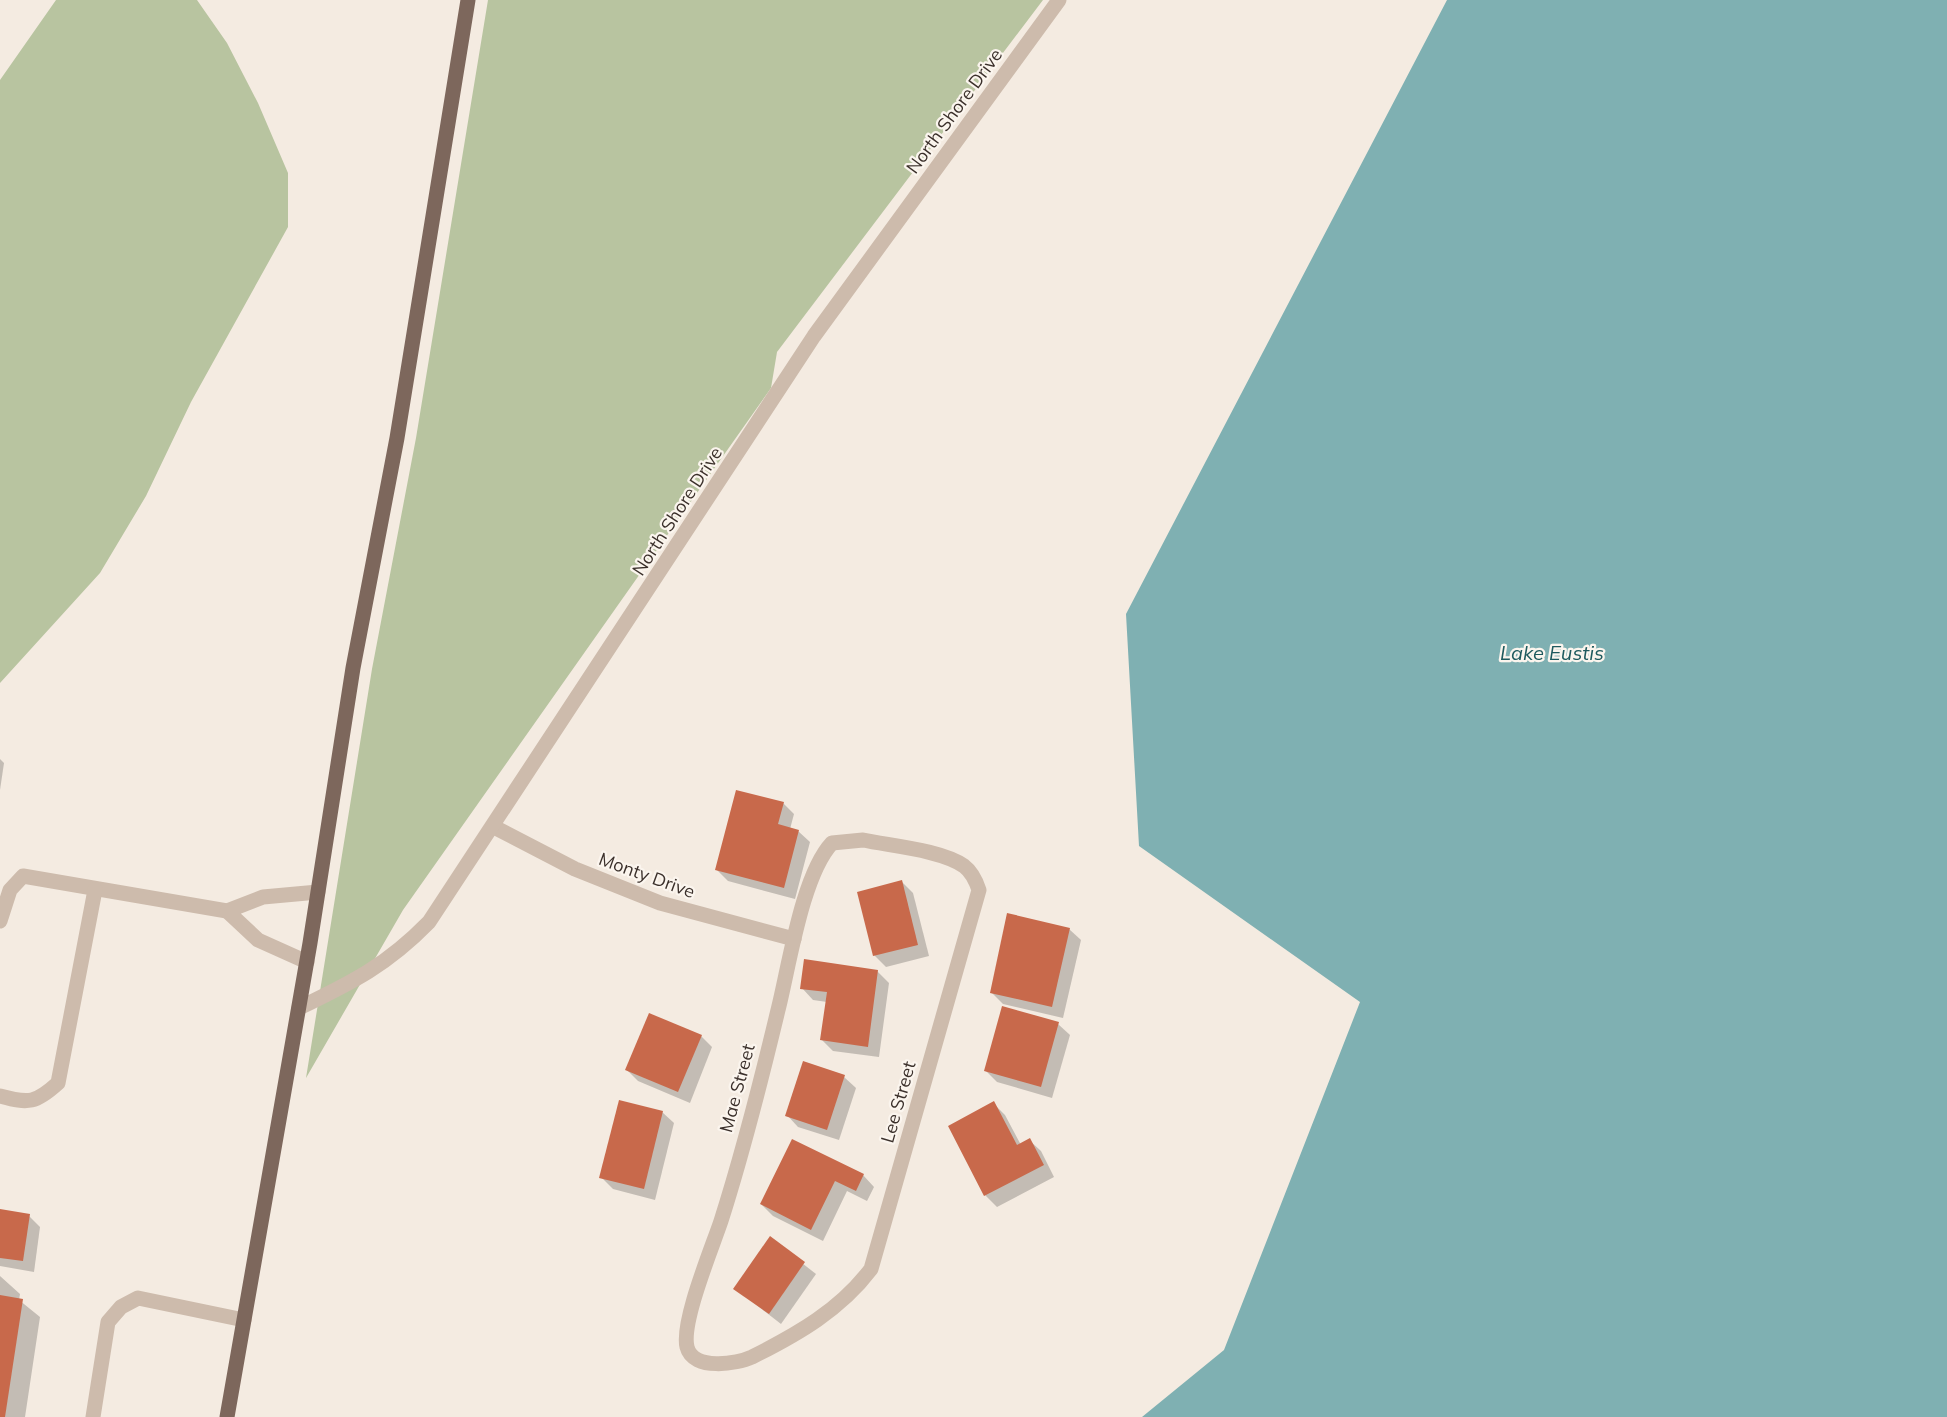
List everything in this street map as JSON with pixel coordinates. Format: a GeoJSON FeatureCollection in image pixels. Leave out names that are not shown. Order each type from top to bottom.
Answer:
{"type":"FeatureCollection","features":[{"type":"Feature","properties":{"kind":"main road"},"geometry":{"type":"LineString","coordinates":[[227,1417],[307,962],[352,668],[397,438],[468,0]]}},
{"type":"Feature","properties":{"kind":"street","name":"North Shore Drive"},"geometry":{"type":"LineString","coordinates":[[299,1008],[354,981],[401,951],[429,921],[494,827],[814,336],[1059,0]]}},
{"type":"Feature","properties":{"kind":"street","name":"Monty Drive"},"geometry":{"type":"LineString","coordinates":[[494,827],[575,869],[660,903],[794,939]]}},
{"type":"Feature","properties":{"kind":"street","name":"Lee Street"},"geometry":{"type":"LineString","coordinates":[[687,1346],[690,1353],[705,1363],[725,1364],[749,1358],[811,1325],[853,1293],[871,1269],[979,890],[966,867],[950,859],[863,840],[832,843]]}},
{"type":"Feature","properties":{"kind":"street","name":"Mae Street"},"geometry":{"type":"LineString","coordinates":[[687,1346],[691,1313],[730,1192],[807,892],[832,843]]}},
{"type":"Feature","properties":{"kind":"street"},"geometry":{"type":"LineString","coordinates":[[0,921],[10,890],[22,876],[227,911],[263,897],[318,892]]}},
{"type":"Feature","properties":{"kind":"street"},"geometry":{"type":"LineString","coordinates":[[0,1096],[24,1102],[42,1097],[58,1083],[96,890]]}},
{"type":"Feature","properties":{"kind":"street"},"geometry":{"type":"LineString","coordinates":[[227,911],[258,940],[307,962]]}},
{"type":"Feature","properties":{"kind":"street"},"geometry":{"type":"LineString","coordinates":[[93,1417],[108,1322],[121,1307],[138,1298],[244,1320]]}},
{"type":"Feature","properties":{"kind":"green space"},"geometry":{"type":"Polygon","coordinates":[[[56,0],[197,0],[227,43],[258,103],[288,173],[288,227],[191,402],[146,496],[100,573],[0,683],[0,80],[56,0]]]}},
{"type":"Feature","properties":{"kind":"green space"},"geometry":{"type":"Polygon","coordinates":[[[488,0],[1043,0],[777,352],[771,388],[403,910],[306,1078],[372,669],[416,438],[488,0]]]}},
{"type":"Feature","properties":{"kind":"water","name":"Lake Eustis"},"geometry":{"type":"Polygon","coordinates":[[[1447,0],[1947,0],[1947,1417],[1142,1417],[1224,1350],[1360,1002],[1139,846],[1126,614],[1447,0]]]}},
{"type":"Feature","properties":{"kind":"building"},"geometry":{"type":"Polygon","coordinates":[[[736,790],[784,802],[778,824],[799,830],[784,888],[715,870],[736,790]]]}},
{"type":"Feature","properties":{"kind":"building"},"geometry":{"type":"Polygon","coordinates":[[[902,880],[918,945],[873,956],[857,892],[902,880]]]}},
{"type":"Feature","properties":{"kind":"building"},"geometry":{"type":"Polygon","coordinates":[[[1007,913],[1070,928],[1052,1007],[990,993],[1007,913]]]}},
{"type":"Feature","properties":{"kind":"building"},"geometry":{"type":"Polygon","coordinates":[[[804,959],[878,970],[868,1047],[820,1040],[827,992],[800,989],[804,959]]]}},
{"type":"Feature","properties":{"kind":"building"},"geometry":{"type":"Polygon","coordinates":[[[1002,1006],[1059,1022],[1041,1087],[984,1071],[1002,1006]]]}},
{"type":"Feature","properties":{"kind":"building"},"geometry":{"type":"Polygon","coordinates":[[[649,1013],[702,1035],[678,1092],[625,1070],[649,1013]]]}},
{"type":"Feature","properties":{"kind":"building"},"geometry":{"type":"Polygon","coordinates":[[[803,1061],[845,1075],[827,1130],[785,1116],[803,1061]]]}},
{"type":"Feature","properties":{"kind":"building"},"geometry":{"type":"Polygon","coordinates":[[[619,1100],[663,1111],[644,1189],[599,1178],[619,1100]]]}},
{"type":"Feature","properties":{"kind":"building"},"geometry":{"type":"Polygon","coordinates":[[[994,1101],[1017,1145],[1030,1138],[1044,1165],[984,1196],[948,1126],[994,1101]]]}},
{"type":"Feature","properties":{"kind":"building"},"geometry":{"type":"Polygon","coordinates":[[[792,1139],[864,1174],[856,1191],[835,1181],[811,1230],[760,1204],[792,1139]]]}},
{"type":"Feature","properties":{"kind":"building"},"geometry":{"type":"Polygon","coordinates":[[[0,1209],[30,1214],[23,1261],[0,1258],[0,1209]]]}},
{"type":"Feature","properties":{"kind":"building"},"geometry":{"type":"Polygon","coordinates":[[[770,1236],[805,1262],[769,1314],[733,1289],[770,1236]]]}},
{"type":"Feature","properties":{"kind":"building"},"geometry":{"type":"Polygon","coordinates":[[[0,1295],[23,1299],[5,1417],[0,1417],[0,1295]]]}}]}
